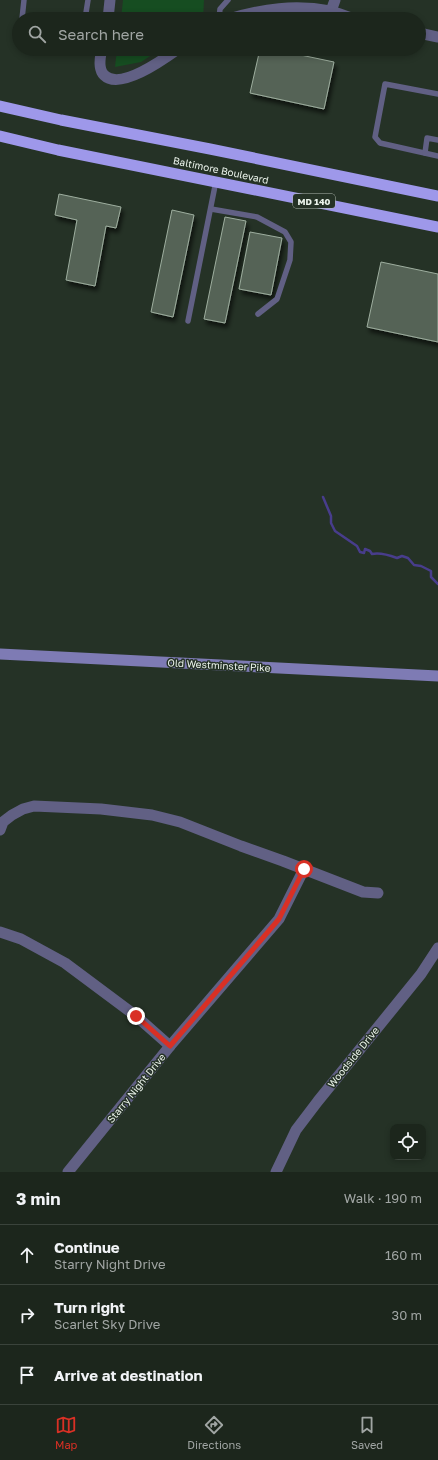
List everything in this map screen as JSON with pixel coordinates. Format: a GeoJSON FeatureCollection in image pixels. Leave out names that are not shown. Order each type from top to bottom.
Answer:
{"type":"FeatureCollection","features":[{"type":"Feature","properties":{"kind":"highway","name":"Baltimore Boulevard"},"geometry":{"type":"LineString","coordinates":[[0,106],[61,120],[238,154],[438,196]]}},
{"type":"Feature","properties":{"kind":"highway","name":"Baltimore Boulevard"},"geometry":{"type":"LineString","coordinates":[[0,136],[58,150],[438,227]]}},
{"type":"Feature","properties":{"kind":"main road","name":"Old Westminster Pike"},"geometry":{"type":"LineString","coordinates":[[0,654],[438,676]]}},
{"type":"Feature","properties":{"kind":"street"},"geometry":{"type":"LineString","coordinates":[[109,12],[110,0]]}},
{"type":"Feature","properties":{"kind":"street"},"geometry":{"type":"LineString","coordinates":[[254,12],[291,7],[332,11],[335,0]]}},
{"type":"Feature","properties":{"kind":"street"},"geometry":{"type":"LineString","coordinates":[[426,34],[438,37]]}},
{"type":"Feature","properties":{"kind":"street"},"geometry":{"type":"LineString","coordinates":[[101,56],[100,68],[102,74],[108,79],[115,80],[136,75],[169,56]]}},
{"type":"Feature","properties":{"kind":"street"},"geometry":{"type":"LineString","coordinates":[[0,830],[3,822],[12,815],[23,809],[34,806],[100,809],[152,815],[180,822],[363,892],[378,893]]}},
{"type":"Feature","properties":{"kind":"street","name":"Starry Night Drive"},"geometry":{"type":"LineString","coordinates":[[68,1172],[170,1046],[279,919],[304,869]]}},
{"type":"Feature","properties":{"kind":"street"},"geometry":{"type":"LineString","coordinates":[[0,932],[21,939],[65,963],[136,1016],[170,1046]]}},
{"type":"Feature","properties":{"kind":"street","name":"Woodside Drive"},"geometry":{"type":"LineString","coordinates":[[276,1172],[296,1130],[421,974],[438,948]]}},
{"type":"Feature","properties":{"kind":"lane"},"geometry":{"type":"LineString","coordinates":[[23,12],[24,0]]}},
{"type":"Feature","properties":{"kind":"lane"},"geometry":{"type":"LineString","coordinates":[[86,12],[88,0]]}},
{"type":"Feature","properties":{"kind":"lane"},"geometry":{"type":"LineString","coordinates":[[220,12],[220,9],[228,0]]}},
{"type":"Feature","properties":{"kind":"lane"},"geometry":{"type":"LineString","coordinates":[[438,94],[385,84],[375,131],[375,137],[380,143],[438,156]]}},
{"type":"Feature","properties":{"kind":"lane"},"geometry":{"type":"LineString","coordinates":[[425,153],[427,138],[438,140]]}},
{"type":"Feature","properties":{"kind":"lane"},"geometry":{"type":"LineString","coordinates":[[188,322],[216,181]]}},
{"type":"Feature","properties":{"kind":"lane"},"geometry":{"type":"LineString","coordinates":[[211,209],[257,217],[285,232],[291,242],[290,260],[278,299],[258,314]]}},
{"type":"Feature","properties":{"kind":"green space"},"geometry":{"type":"Polygon","coordinates":[[[123,0],[204,0],[203,12],[122,12],[123,0]]]}},
{"type":"Feature","properties":{"kind":"green space"},"geometry":{"type":"Polygon","coordinates":[[[116,56],[150,56],[141,62],[115,67],[116,56]]]}},
{"type":"Feature","properties":{"kind":"building"},"geometry":{"type":"Polygon","coordinates":[[[258,56],[305,56],[334,62],[324,109],[250,93],[258,56]]]}},
{"type":"Feature","properties":{"kind":"building"},"geometry":{"type":"Polygon","coordinates":[[[59,194],[121,207],[116,228],[106,226],[95,286],[66,280],[77,220],[55,215],[59,194]]]}},
{"type":"Feature","properties":{"kind":"building"},"geometry":{"type":"Polygon","coordinates":[[[172,210],[194,215],[173,317],[151,312],[172,210]]]}},
{"type":"Feature","properties":{"kind":"building"},"geometry":{"type":"Polygon","coordinates":[[[225,217],[246,221],[225,323],[204,319],[225,217]]]}},
{"type":"Feature","properties":{"kind":"building"},"geometry":{"type":"Polygon","coordinates":[[[250,232],[282,238],[271,295],[239,289],[250,232]]]}},
{"type":"Feature","properties":{"kind":"building"},"geometry":{"type":"Polygon","coordinates":[[[381,262],[438,274],[438,342],[367,327],[381,262]]]}},
{"type":"Feature","properties":{"kind":"waterway"},"geometry":{"type":"LineString","coordinates":[[323,497],[331,516],[331,523],[335,531],[357,546],[360,552],[364,553],[365,549],[370,551],[372,554],[375,553],[397,558],[402,556],[408,558],[414,565],[421,566],[431,571],[431,577],[438,584]]}},
{"type":"Feature","properties":{"kind":"route"},"geometry":{"type":"LineString","coordinates":[[136,1016],[170,1046],[279,919],[304,869]]}}]}
